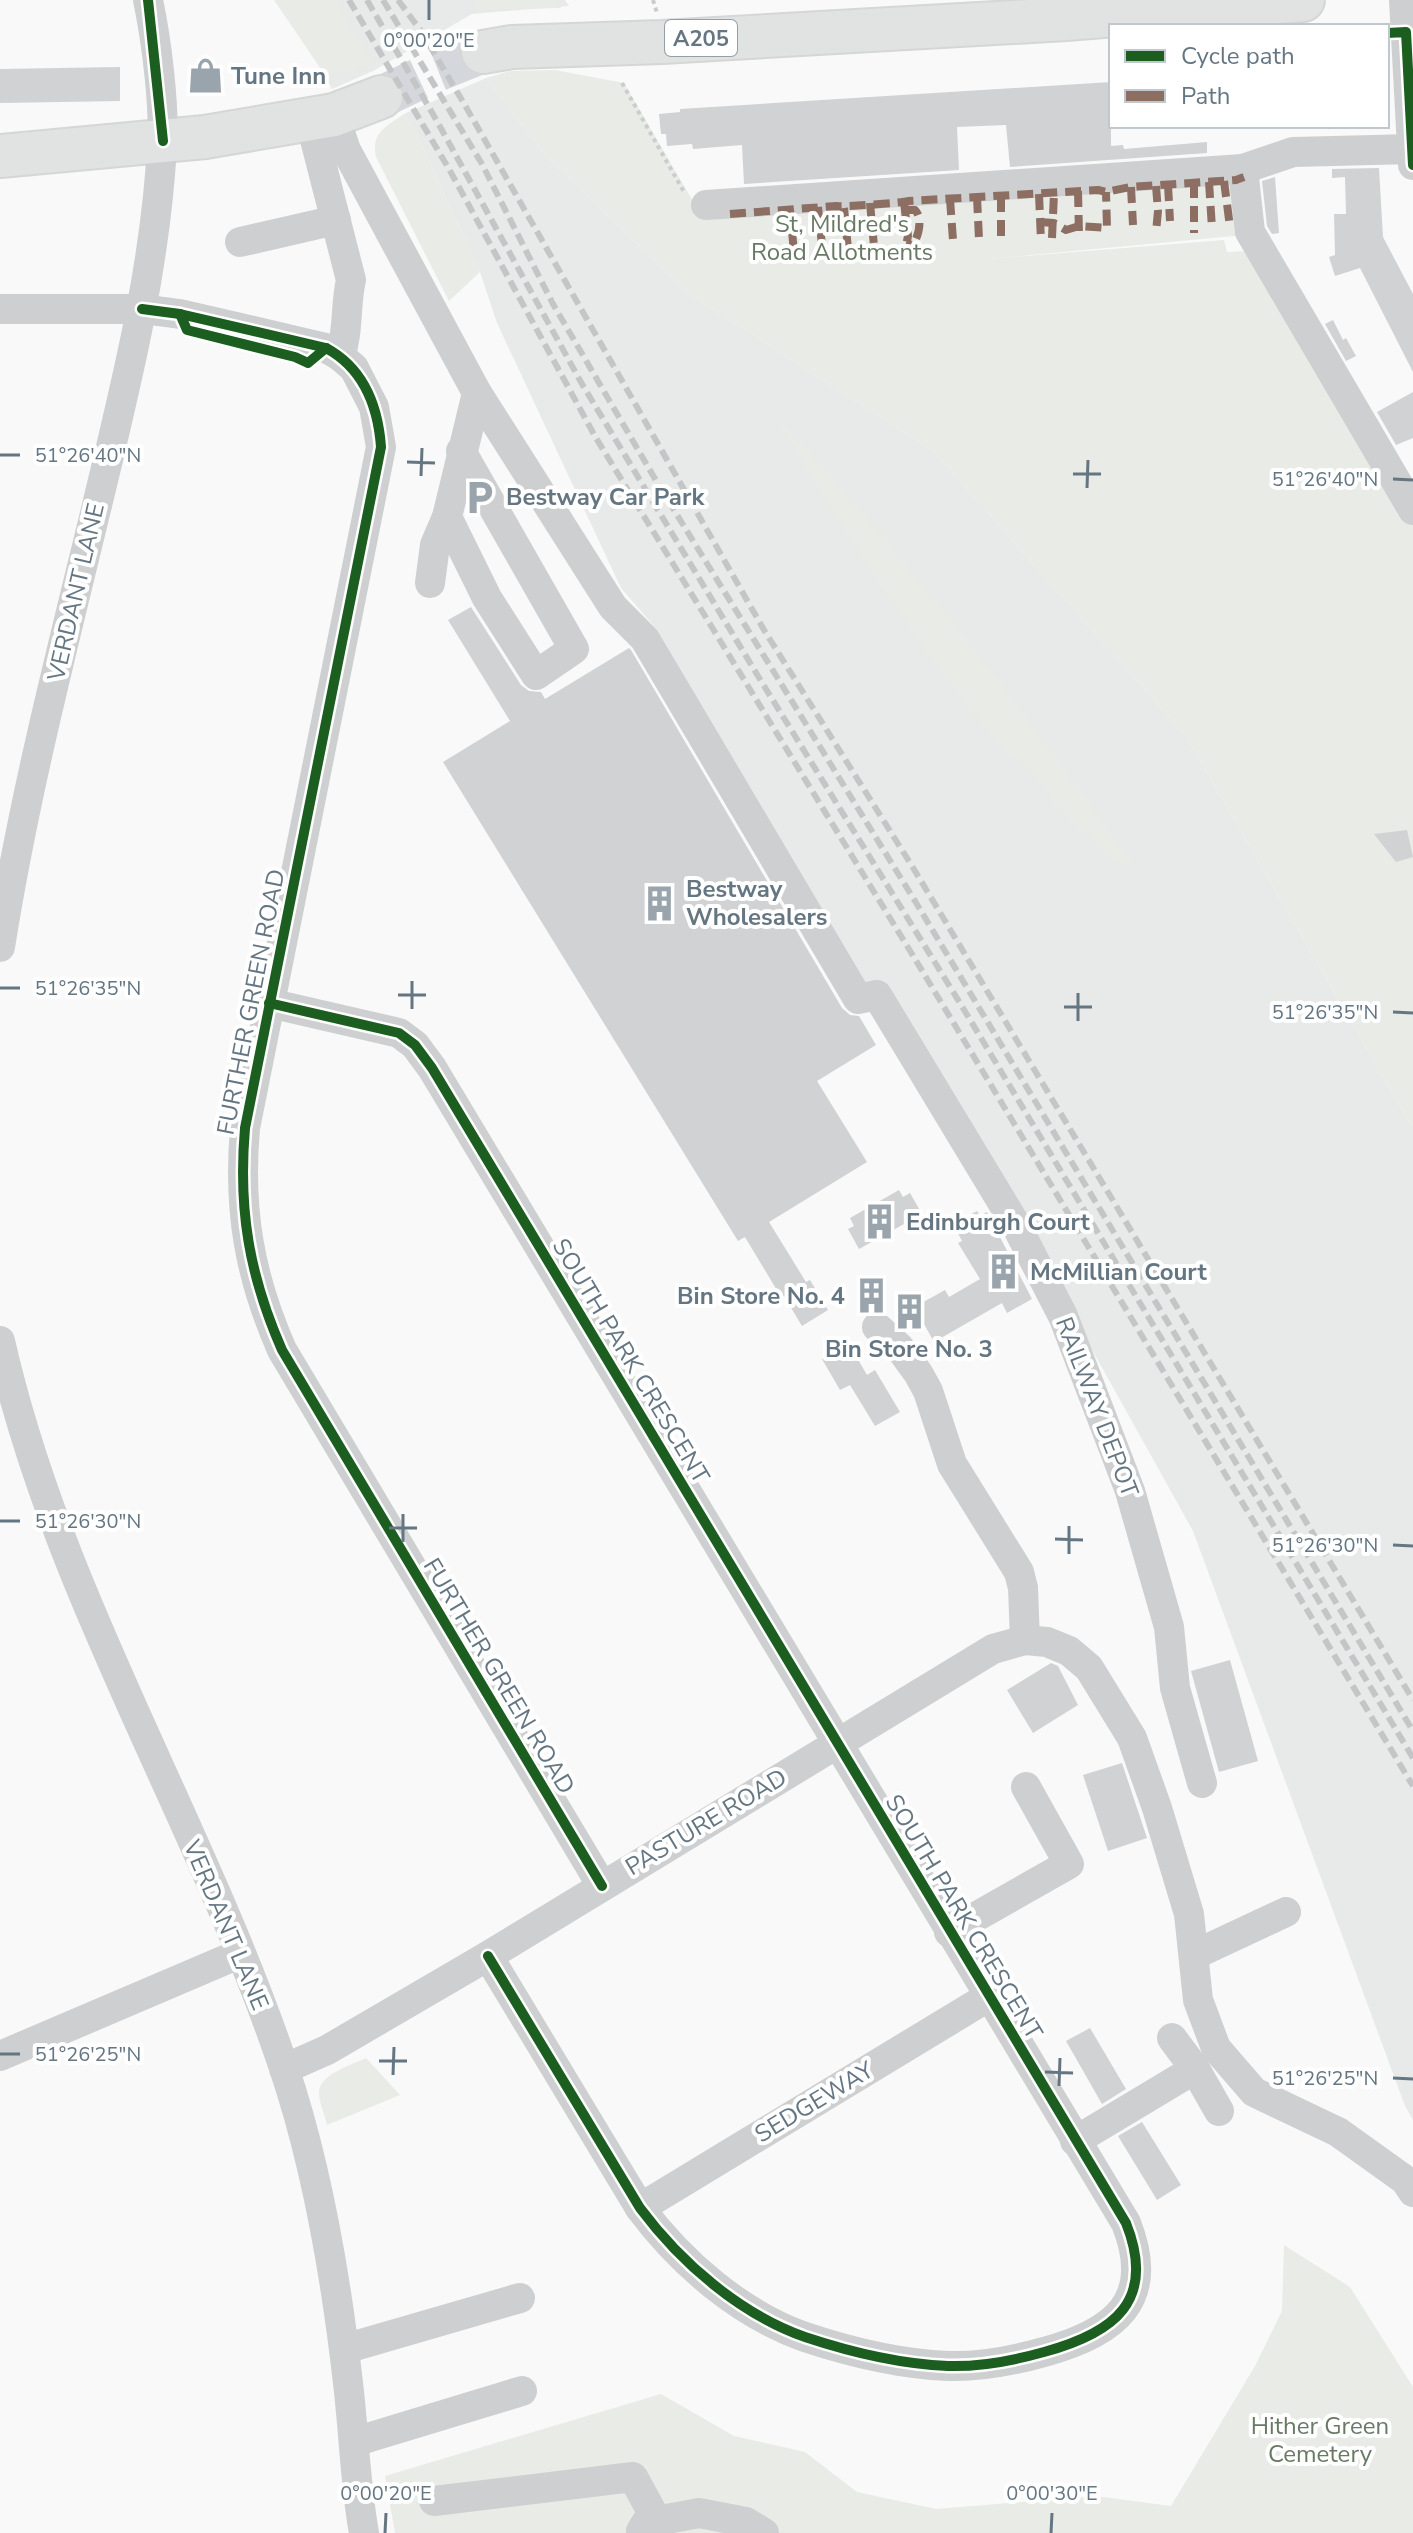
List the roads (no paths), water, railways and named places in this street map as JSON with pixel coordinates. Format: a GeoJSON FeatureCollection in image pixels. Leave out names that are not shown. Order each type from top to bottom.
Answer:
{"type":"FeatureCollection","features":[{"type":"Feature","properties":{"kind":"highway","name":"A205"},"geometry":{"type":"LineString","coordinates":[[483,52],[512,47],[662,42],[915,14],[1066,19],[1145,6],[1303,0]]}},
{"type":"Feature","properties":{"kind":"highway"},"geometry":{"type":"LineString","coordinates":[[0,156],[163,141],[322,117],[381,97]]}},
{"type":"Feature","properties":{"kind":"street","name":"VERDANT LANE"},"geometry":{"type":"LineString","coordinates":[[0,947],[37,757],[142,309],[163,141],[148,0]]}},
{"type":"Feature","properties":{"kind":"street"},"geometry":{"type":"LineString","coordinates":[[696,201],[1243,169],[1293,152],[1412,154],[1404,0]]}},
{"type":"Feature","properties":{"kind":"street"},"geometry":{"type":"LineString","coordinates":[[0,309],[142,309],[180,314],[333,352],[347,338],[346,300],[351,280],[336,220],[322,117]]}},
{"type":"Feature","properties":{"kind":"street"},"geometry":{"type":"LineString","coordinates":[[322,117],[346,150],[477,393],[447,517],[435,545],[430,583]]}},
{"type":"Feature","properties":{"kind":"street"},"geometry":{"type":"LineString","coordinates":[[1243,169],[1250,232],[1413,510]]}},
{"type":"Feature","properties":{"kind":"street"},"geometry":{"type":"LineString","coordinates":[[240,242],[336,220]]}},
{"type":"Feature","properties":{"kind":"street","name":"FURTHER GREEN ROAD"},"geometry":{"type":"LineString","coordinates":[[333,352],[354,368],[374,407],[381,447],[245,1128],[242,1198],[246,1237],[265,1312],[282,1350],[602,1886]]}},
{"type":"Feature","properties":{"kind":"street","name":"RAILWAY DEPOT"},"geometry":{"type":"LineString","coordinates":[[477,393],[613,607],[645,639],[858,999],[877,995],[1016,1225],[1063,1316],[1130,1491],[1169,1627],[1175,1688],[1202,1783]]}},
{"type":"Feature","properties":{"kind":"street"},"geometry":{"type":"LineString","coordinates":[[447,517],[487,598],[536,675],[574,649],[461,451]]}},
{"type":"Feature","properties":{"kind":"street","name":"SOUTH PARK CRESCENT"},"geometry":{"type":"LineString","coordinates":[[269,1003],[399,1033],[415,1045],[432,1068],[1126,2223],[1136,2257],[1132,2290],[1115,2320],[1102,2331],[1054,2350],[1003,2363],[975,2366],[886,2358],[805,2337],[754,2313],[676,2250],[640,2208],[488,1956]]}},
{"type":"Feature","properties":{"kind":"street"},"geometry":{"type":"LineString","coordinates":[[877,1327],[899,1347],[918,1373],[928,1391],[952,1464],[1019,1572],[1023,1588],[1025,1640],[1047,1642],[1069,1651],[1089,1668],[1132,1738],[1189,1914],[1198,2000],[1216,2048],[1254,2092],[1338,2132],[1405,2180],[1413,2192]]}},
{"type":"Feature","properties":{"kind":"street","name":"VERDANT LANE"},"geometry":{"type":"LineString","coordinates":[[0,1341],[27,1445],[64,1546],[239,1954],[284,2069],[311,2169],[344,2349],[364,2533]]}},
{"type":"Feature","properties":{"kind":"street","name":"PASTURE ROAD"},"geometry":{"type":"LineString","coordinates":[[284,2069],[327,2050],[488,1956],[993,1649],[1025,1640]]}},
{"type":"Feature","properties":{"kind":"street"},"geometry":{"type":"LineString","coordinates":[[949,1932],[1069,1864],[1026,1787]]}},
{"type":"Feature","properties":{"kind":"street"},"geometry":{"type":"LineString","coordinates":[[1194,1955],[1286,1912]]}},
{"type":"Feature","properties":{"kind":"street"},"geometry":{"type":"LineString","coordinates":[[0,2056],[239,1954]]}},
{"type":"Feature","properties":{"kind":"street","name":"SEDGEWAY"},"geometry":{"type":"LineString","coordinates":[[640,2208],[988,1997]]}},
{"type":"Feature","properties":{"kind":"street"},"geometry":{"type":"LineString","coordinates":[[1172,2038],[1195,2069],[1219,2111]]}},
{"type":"Feature","properties":{"kind":"street"},"geometry":{"type":"LineString","coordinates":[[1075,2141],[1195,2069]]}},
{"type":"Feature","properties":{"kind":"street"},"geometry":{"type":"LineString","coordinates":[[344,2349],[520,2298]]}},
{"type":"Feature","properties":{"kind":"street"},"geometry":{"type":"LineString","coordinates":[[354,2442],[522,2391]]}},
{"type":"Feature","properties":{"kind":"street"},"geometry":{"type":"LineString","coordinates":[[434,2501],[633,2477],[649,2527],[699,2513],[746,2522],[764,2533]]}},
{"type":"Feature","properties":{"kind":"tunnel"},"geometry":{"type":"LineString","coordinates":[[381,97],[483,52]]}},
{"type":"Feature","properties":{"kind":"railway"},"geometry":{"type":"LineString","coordinates":[[349,0],[449,169],[596,438],[912,954],[1413,1786]]}},
{"type":"Feature","properties":{"kind":"railway"},"geometry":{"type":"LineString","coordinates":[[367,0],[582,384],[960,1003],[1413,1758]]}},
{"type":"Feature","properties":{"kind":"railway"},"geometry":{"type":"LineString","coordinates":[[383,0],[482,164],[553,304],[658,484],[915,901],[1413,1731]]}},
{"type":"Feature","properties":{"kind":"railway"},"geometry":{"type":"LineString","coordinates":[[398,0],[421,31],[466,107],[764,630],[912,866],[1413,1700]]}},
{"type":"Feature","properties":{"kind":"place","name":"Tune Inn"},"geometry":{"type":"Point","coordinates":[205,76]}},
{"type":"Feature","properties":{"kind":"place","name":"Bestway Car Park"},"geometry":{"type":"Point","coordinates":[480,497]}},
{"type":"Feature","properties":{"kind":"place","name":"Bestway Wholesalers"},"geometry":{"type":"Point","coordinates":[660,903]}},
{"type":"Feature","properties":{"kind":"place","name":"Edinburgh Court"},"geometry":{"type":"Point","coordinates":[880,1222]}},
{"type":"Feature","properties":{"kind":"place","name":"McMillian Court"},"geometry":{"type":"Point","coordinates":[1004,1272]}},
{"type":"Feature","properties":{"kind":"place","name":"Bin Store No. 4"},"geometry":{"type":"Point","coordinates":[871,1296]}},
{"type":"Feature","properties":{"kind":"place","name":"Bin Store No. 3"},"geometry":{"type":"Point","coordinates":[909,1312]}},
{"type":"Feature","properties":{"kind":"park label","name":"St, Mildred's Road Allotments"},"geometry":{"type":"Point","coordinates":[842,238]}},
{"type":"Feature","properties":{"kind":"park label","name":"Hither Green Cemetery"},"geometry":{"type":"Point","coordinates":[1320,2440]}}]}
